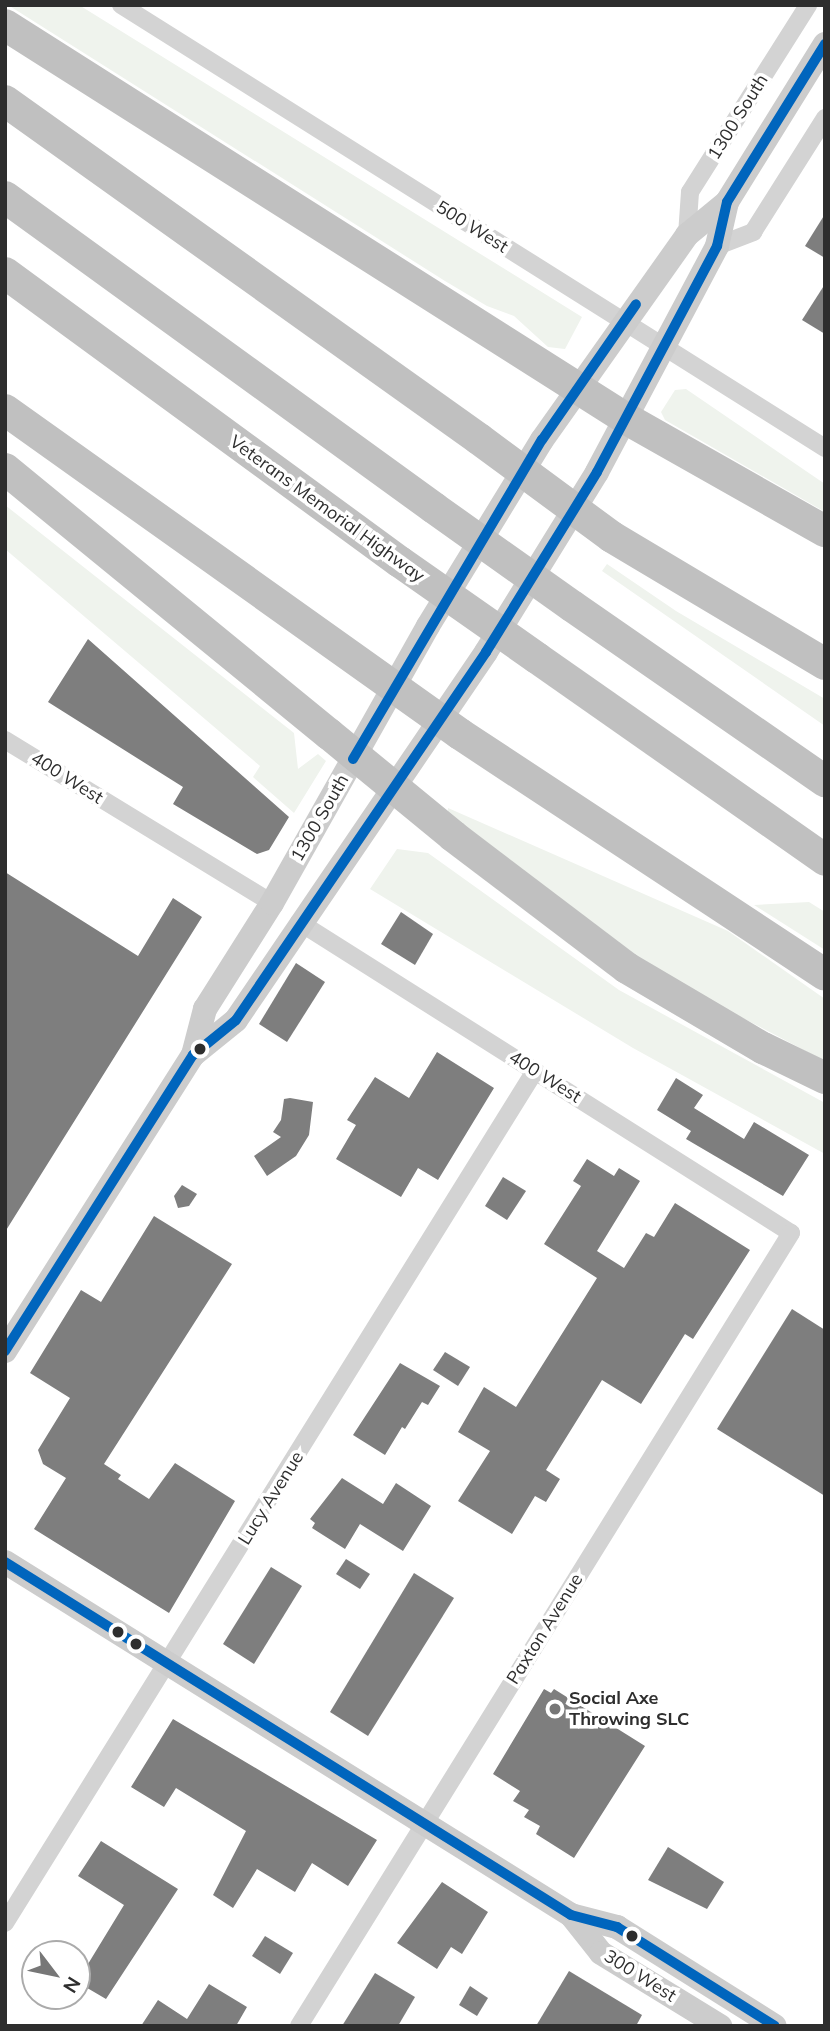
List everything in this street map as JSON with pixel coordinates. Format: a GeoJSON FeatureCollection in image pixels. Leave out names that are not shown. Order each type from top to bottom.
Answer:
{"type":"FeatureCollection","features":[{"type":"Feature","properties":{"kind":"highway"},"geometry":{"type":"LineString","coordinates":[[5,25],[625,418],[825,531]]}},
{"type":"Feature","properties":{"kind":"highway"},"geometry":{"type":"LineString","coordinates":[[5,101],[480,439],[612,537],[825,664]]}},
{"type":"Feature","properties":{"kind":"highway"},"geometry":{"type":"LineString","coordinates":[[5,197],[434,508],[825,781]]}},
{"type":"Feature","properties":{"kind":"highway","name":"Veterans Memorial Highway"},"geometry":{"type":"LineString","coordinates":[[8,275],[400,562],[825,860]]}},
{"type":"Feature","properties":{"kind":"highway"},"geometry":{"type":"LineString","coordinates":[[5,410],[438,717],[825,975]]}},
{"type":"Feature","properties":{"kind":"highway"},"geometry":{"type":"LineString","coordinates":[[5,469],[453,836],[627,968],[763,1048],[825,1078]]}},
{"type":"Feature","properties":{"kind":"highway"},"geometry":{"type":"LineString","coordinates":[[753,622],[825,650]]}},
{"type":"Feature","properties":{"kind":"main road","name":"1300 South"},"geometry":{"type":"LineString","coordinates":[[5,1351],[193,1055],[205,1009],[272,903],[394,686],[578,388],[687,235],[727,202],[825,44]]}},
{"type":"Feature","properties":{"kind":"main road","name":"1300 South"},"geometry":{"type":"LineString","coordinates":[[193,1055],[218,1038],[236,1020],[438,717],[486,652],[625,418],[717,246],[727,202]]}},
{"type":"Feature","properties":{"kind":"main road"},"geometry":{"type":"LineString","coordinates":[[218,1038],[217,1016],[262,944],[272,903]]}},
{"type":"Feature","properties":{"kind":"main road","name":"300 West"},"geometry":{"type":"LineString","coordinates":[[5,1562],[571,1915],[601,1953],[720,2026]]}},
{"type":"Feature","properties":{"kind":"main road"},"geometry":{"type":"LineString","coordinates":[[571,1915],[680,1983],[731,1997],[775,2026]]}},
{"type":"Feature","properties":{"kind":"main road"},"geometry":{"type":"LineString","coordinates":[[731,1997],[753,2026]]}},
{"type":"Feature","properties":{"kind":"street","name":"500 West"},"geometry":{"type":"LineString","coordinates":[[121,5],[825,448]]}},
{"type":"Feature","properties":{"kind":"street","name":"1300 South"},"geometry":{"type":"LineString","coordinates":[[687,235],[690,192],[808,5]]}},
{"type":"Feature","properties":{"kind":"street"},"geometry":{"type":"LineString","coordinates":[[717,246],[753,232],[825,118]]}},
{"type":"Feature","properties":{"kind":"street","name":"400 West"},"geometry":{"type":"LineString","coordinates":[[5,740],[272,903]]}},
{"type":"Feature","properties":{"kind":"street","name":"400 West"},"geometry":{"type":"LineString","coordinates":[[299,922],[792,1233]]}},
{"type":"Feature","properties":{"kind":"street","name":"Lucy Avenue"},"geometry":{"type":"LineString","coordinates":[[5,1923],[535,1070]]}},
{"type":"Feature","properties":{"kind":"street","name":"Paxton Avenue"},"geometry":{"type":"LineString","coordinates":[[299,2026],[792,1233]]}},
{"type":"Feature","properties":{"kind":"shaded area"},"geometry":{"type":"Polygon","coordinates":[[[8,5],[79,5],[582,317],[565,349],[548,347],[514,316],[487,306],[445,281],[8,5]]]}},
{"type":"Feature","properties":{"kind":"shaded area"},"geometry":{"type":"Polygon","coordinates":[[[686,389],[825,484],[825,512],[665,420],[661,412],[675,390],[686,389]]]}},
{"type":"Feature","properties":{"kind":"shaded area"},"geometry":{"type":"Polygon","coordinates":[[[5,505],[294,733],[298,769],[318,754],[326,761],[294,813],[253,777],[260,766],[5,549],[5,505]]]}},
{"type":"Feature","properties":{"kind":"shaded area"},"geometry":{"type":"Polygon","coordinates":[[[607,564],[676,611],[825,699],[825,726],[602,571],[607,564]]]}},
{"type":"Feature","properties":{"kind":"shaded area"},"geometry":{"type":"Polygon","coordinates":[[[448,808],[728,931],[825,999],[825,1061],[718,1005],[631,952],[447,819],[448,808]]]}},
{"type":"Feature","properties":{"kind":"shaded area"},"geometry":{"type":"Polygon","coordinates":[[[397,849],[428,853],[619,990],[825,1103],[825,1154],[633,1048],[370,889],[397,849]]]}},
{"type":"Feature","properties":{"kind":"shaded area"},"geometry":{"type":"Polygon","coordinates":[[[809,902],[825,912],[825,950],[754,905],[809,902]]]}},
{"type":"Feature","properties":{"kind":"building"},"geometry":{"type":"Polygon","coordinates":[[[825,214],[825,258],[805,246],[825,214]]]}},
{"type":"Feature","properties":{"kind":"building"},"geometry":{"type":"Polygon","coordinates":[[[825,284],[825,334],[802,320],[825,284]]]}},
{"type":"Feature","properties":{"kind":"building"},"geometry":{"type":"Polygon","coordinates":[[[88,639],[289,817],[269,850],[257,854],[173,804],[183,787],[48,702],[88,639]]]}},
{"type":"Feature","properties":{"kind":"building"},"geometry":{"type":"Polygon","coordinates":[[[5,872],[138,956],[173,898],[202,917],[5,1232],[5,872]]]}},
{"type":"Feature","properties":{"kind":"building"},"geometry":{"type":"Polygon","coordinates":[[[401,912],[433,934],[415,965],[381,944],[401,912]]]}},
{"type":"Feature","properties":{"kind":"building"},"geometry":{"type":"Polygon","coordinates":[[[296,963],[325,982],[287,1042],[259,1024],[296,963]]]}},
{"type":"Feature","properties":{"kind":"building"},"geometry":{"type":"Polygon","coordinates":[[[437,1052],[494,1088],[438,1180],[418,1168],[401,1197],[336,1159],[356,1125],[347,1120],[375,1077],[409,1098],[437,1052]]]}},
{"type":"Feature","properties":{"kind":"building"},"geometry":{"type":"Polygon","coordinates":[[[676,1078],[703,1095],[694,1108],[744,1139],[754,1122],[809,1155],[783,1196],[686,1139],[691,1131],[657,1110],[676,1078]]]}},
{"type":"Feature","properties":{"kind":"building"},"geometry":{"type":"Polygon","coordinates":[[[284,1099],[313,1102],[309,1135],[296,1156],[267,1176],[254,1156],[281,1137],[273,1132],[281,1120],[284,1099]]]}},
{"type":"Feature","properties":{"kind":"building"},"geometry":{"type":"Polygon","coordinates":[[[587,1159],[614,1176],[619,1168],[640,1181],[597,1251],[624,1268],[646,1233],[654,1237],[675,1203],[750,1250],[693,1339],[685,1334],[641,1404],[602,1380],[546,1470],[560,1479],[546,1502],[535,1496],[512,1534],[458,1501],[490,1451],[458,1432],[484,1387],[516,1407],[597,1278],[544,1244],[581,1186],[573,1181],[587,1159]]]}},
{"type":"Feature","properties":{"kind":"building"},"geometry":{"type":"Polygon","coordinates":[[[503,1177],[526,1191],[507,1220],[485,1206],[503,1177]]]}},
{"type":"Feature","properties":{"kind":"building"},"geometry":{"type":"Polygon","coordinates":[[[182,1185],[197,1194],[189,1206],[178,1208],[174,1196],[182,1185]]]}},
{"type":"Feature","properties":{"kind":"building"},"geometry":{"type":"Polygon","coordinates":[[[154,1216],[232,1264],[104,1464],[121,1475],[118,1479],[149,1499],[175,1463],[235,1501],[169,1613],[34,1529],[66,1478],[43,1464],[38,1450],[70,1398],[30,1373],[81,1290],[101,1302],[154,1216]]]}},
{"type":"Feature","properties":{"kind":"building"},"geometry":{"type":"Polygon","coordinates":[[[792,1309],[825,1330],[825,1496],[717,1429],[792,1309]]]}},
{"type":"Feature","properties":{"kind":"building"},"geometry":{"type":"Polygon","coordinates":[[[445,1352],[470,1367],[458,1386],[433,1370],[445,1352]]]}},
{"type":"Feature","properties":{"kind":"building"},"geometry":{"type":"Polygon","coordinates":[[[400,1363],[440,1386],[428,1405],[422,1402],[405,1429],[402,1427],[385,1455],[353,1435],[400,1363]]]}},
{"type":"Feature","properties":{"kind":"building"},"geometry":{"type":"Polygon","coordinates":[[[342,1478],[383,1504],[396,1483],[431,1506],[403,1551],[360,1524],[345,1549],[312,1528],[315,1523],[310,1519],[342,1478]]]}},
{"type":"Feature","properties":{"kind":"building"},"geometry":{"type":"Polygon","coordinates":[[[346,1559],[370,1574],[360,1589],[336,1574],[346,1559]]]}},
{"type":"Feature","properties":{"kind":"building"},"geometry":{"type":"Polygon","coordinates":[[[271,1567],[302,1586],[254,1664],[223,1644],[271,1567]]]}},
{"type":"Feature","properties":{"kind":"building"},"geometry":{"type":"Polygon","coordinates":[[[414,1573],[454,1598],[368,1736],[330,1712],[414,1573]]]}},
{"type":"Feature","properties":{"kind":"building"},"geometry":{"type":"Polygon","coordinates":[[[544,1689],[551,1693],[554,1689],[645,1746],[574,1858],[536,1834],[540,1826],[524,1817],[529,1810],[513,1801],[520,1791],[493,1774],[544,1689]]]}},
{"type":"Feature","properties":{"kind":"building"},"geometry":{"type":"Polygon","coordinates":[[[173,1719],[377,1840],[348,1886],[312,1863],[295,1892],[257,1869],[233,1908],[213,1895],[246,1831],[176,1788],[164,1807],[131,1787],[173,1719]]]}},
{"type":"Feature","properties":{"kind":"building"},"geometry":{"type":"Polygon","coordinates":[[[101,1841],[178,1889],[106,1999],[91,1990],[91,1959],[124,1905],[78,1876],[101,1841]]]}},
{"type":"Feature","properties":{"kind":"building"},"geometry":{"type":"Polygon","coordinates":[[[668,1847],[724,1882],[707,1909],[648,1880],[668,1847]]]}},
{"type":"Feature","properties":{"kind":"building"},"geometry":{"type":"Polygon","coordinates":[[[442,1882],[488,1912],[462,1954],[451,1947],[437,1969],[397,1943],[442,1882]]]}},
{"type":"Feature","properties":{"kind":"building"},"geometry":{"type":"Polygon","coordinates":[[[265,1936],[293,1953],[280,1974],[252,1956],[265,1936]]]}},
{"type":"Feature","properties":{"kind":"building"},"geometry":{"type":"Polygon","coordinates":[[[569,1971],[642,2015],[636,2026],[536,2026],[569,1971]]]}},
{"type":"Feature","properties":{"kind":"building"},"geometry":{"type":"Polygon","coordinates":[[[375,1973],[415,1997],[398,2026],[342,2026],[375,1973]]]}},
{"type":"Feature","properties":{"kind":"building"},"geometry":{"type":"Polygon","coordinates":[[[209,1984],[247,2007],[236,2026],[141,2026],[158,2000],[187,2019],[209,1984]]]}},
{"type":"Feature","properties":{"kind":"building"},"geometry":{"type":"Polygon","coordinates":[[[470,1986],[488,1998],[477,2016],[459,2005],[470,1986]]]}},
{"type":"Feature","properties":{"kind":"transit line"},"geometry":{"type":"LineString","coordinates":[[5,1351],[193,1055],[236,1020],[486,652],[597,472],[717,246],[727,202],[825,44]]}},
{"type":"Feature","properties":{"kind":"transit line"},"geometry":{"type":"LineString","coordinates":[[353,759],[542,440],[636,304]]}},
{"type":"Feature","properties":{"kind":"transit line"},"geometry":{"type":"LineString","coordinates":[[5,1562],[571,1915],[617,1927],[775,2026]]}},
{"type":"Feature","properties":{"kind":"place","name":"Social Axe Throwing SLC"},"geometry":{"type":"Point","coordinates":[555,1709]}}]}
